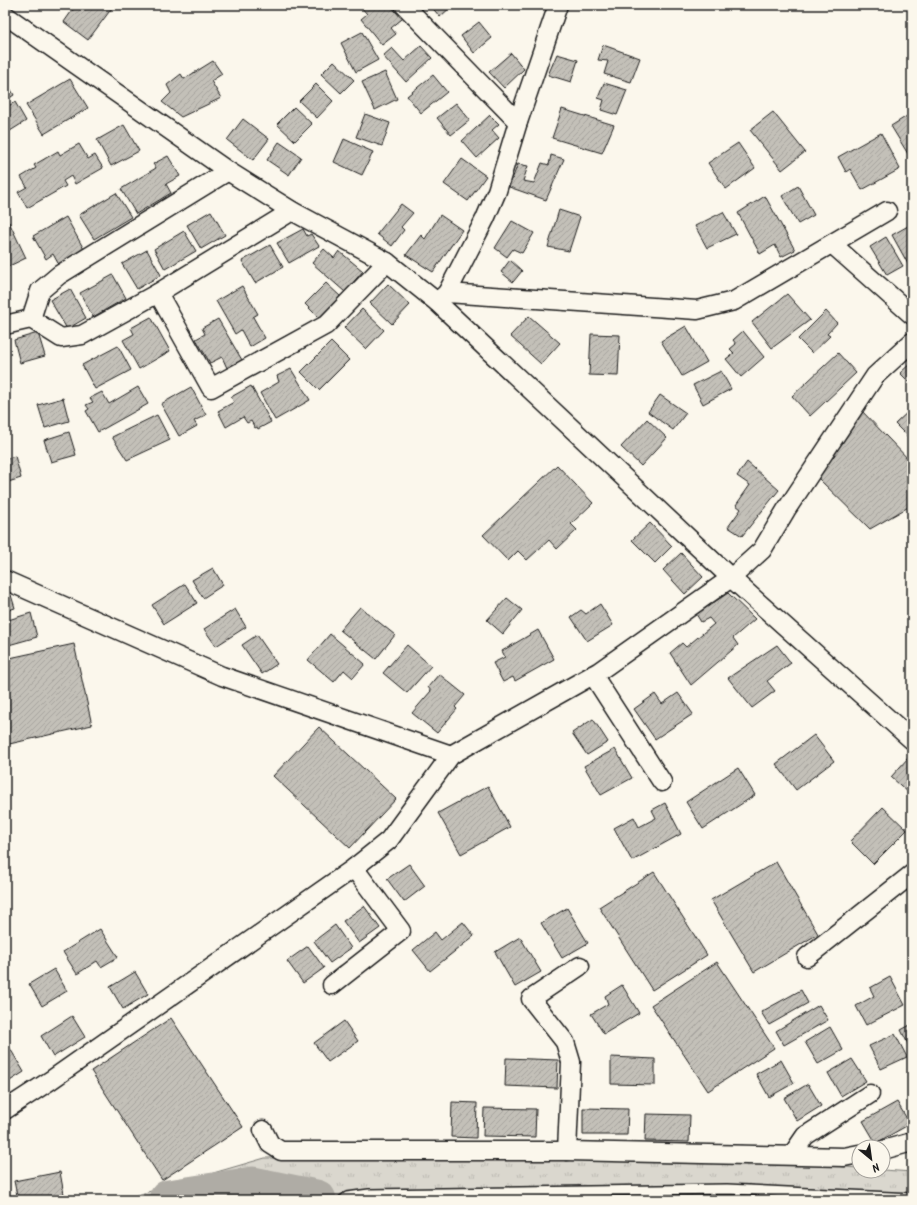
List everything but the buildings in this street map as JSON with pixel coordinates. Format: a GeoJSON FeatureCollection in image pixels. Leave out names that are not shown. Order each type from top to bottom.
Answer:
{"type":"FeatureCollection","features":[{"type":"Feature","properties":{"kind":"street"},"geometry":{"type":"LineString","coordinates":[[10,5],[5,13],[228,171],[292,211],[387,262],[442,298],[731,578],[912,740]]}},
{"type":"Feature","properties":{"kind":"street"},"geometry":{"type":"LineString","coordinates":[[404,5],[518,122]]}},
{"type":"Feature","properties":{"kind":"street"},"geometry":{"type":"LineString","coordinates":[[442,298],[485,219],[497,191],[518,122],[558,5]]}},
{"type":"Feature","properties":{"kind":"street"},"geometry":{"type":"LineString","coordinates":[[31,319],[40,291],[60,275],[228,171]]}},
{"type":"Feature","properties":{"kind":"street"},"geometry":{"type":"LineString","coordinates":[[442,298],[697,310],[734,301],[887,210]]}},
{"type":"Feature","properties":{"kind":"street"},"geometry":{"type":"LineString","coordinates":[[5,325],[31,319],[61,338],[82,335],[158,293],[292,211]]}},
{"type":"Feature","properties":{"kind":"street"},"geometry":{"type":"LineString","coordinates":[[832,244],[912,315]]}},
{"type":"Feature","properties":{"kind":"street"},"geometry":{"type":"LineString","coordinates":[[158,293],[211,388],[326,325],[387,262]]}},
{"type":"Feature","properties":{"kind":"street"},"geometry":{"type":"LineString","coordinates":[[5,1110],[57,1076],[354,868],[389,840],[451,755],[594,675],[731,578],[762,550],[786,510],[874,376],[912,342]]}},
{"type":"Feature","properties":{"kind":"street"},"geometry":{"type":"LineString","coordinates":[[5,580],[222,676],[451,755]]}},
{"type":"Feature","properties":{"kind":"street"},"geometry":{"type":"LineString","coordinates":[[594,675],[662,782]]}},
{"type":"Feature","properties":{"kind":"street"},"geometry":{"type":"LineString","coordinates":[[332,985],[402,931],[354,868]]}},
{"type":"Feature","properties":{"kind":"street"},"geometry":{"type":"LineString","coordinates":[[807,957],[912,874]]}},
{"type":"Feature","properties":{"kind":"street"},"geometry":{"type":"LineString","coordinates":[[567,1151],[572,1062],[565,1042],[531,999],[580,966]]}},
{"type":"Feature","properties":{"kind":"street"},"geometry":{"type":"LineString","coordinates":[[792,1155],[805,1136],[870,1094]]}},
{"type":"Feature","properties":{"kind":"street"},"geometry":{"type":"LineString","coordinates":[[263,1130],[270,1144],[281,1151],[567,1151],[844,1157],[851,1156]]}},
{"type":"Feature","properties":{"kind":"street"},"geometry":{"type":"LineString","coordinates":[[891,1148],[912,1142]]}},
{"type":"Feature","properties":{"kind":"lane"},"geometry":{"type":"LineString","coordinates":[[345,1199],[369,1194],[727,1189],[912,1198]]}},
{"type":"Feature","properties":{"kind":"green space"},"geometry":{"type":"Polygon","coordinates":[[[665,1153],[851,1167],[851,1179],[891,1179],[891,1171],[912,1172],[912,1200],[120,1200],[265,1158],[665,1153]]]}},
{"type":"Feature","properties":{"kind":"waterway"},"geometry":{"type":"LineString","coordinates":[[169,1200],[253,1187],[316,1200]]}}]}
